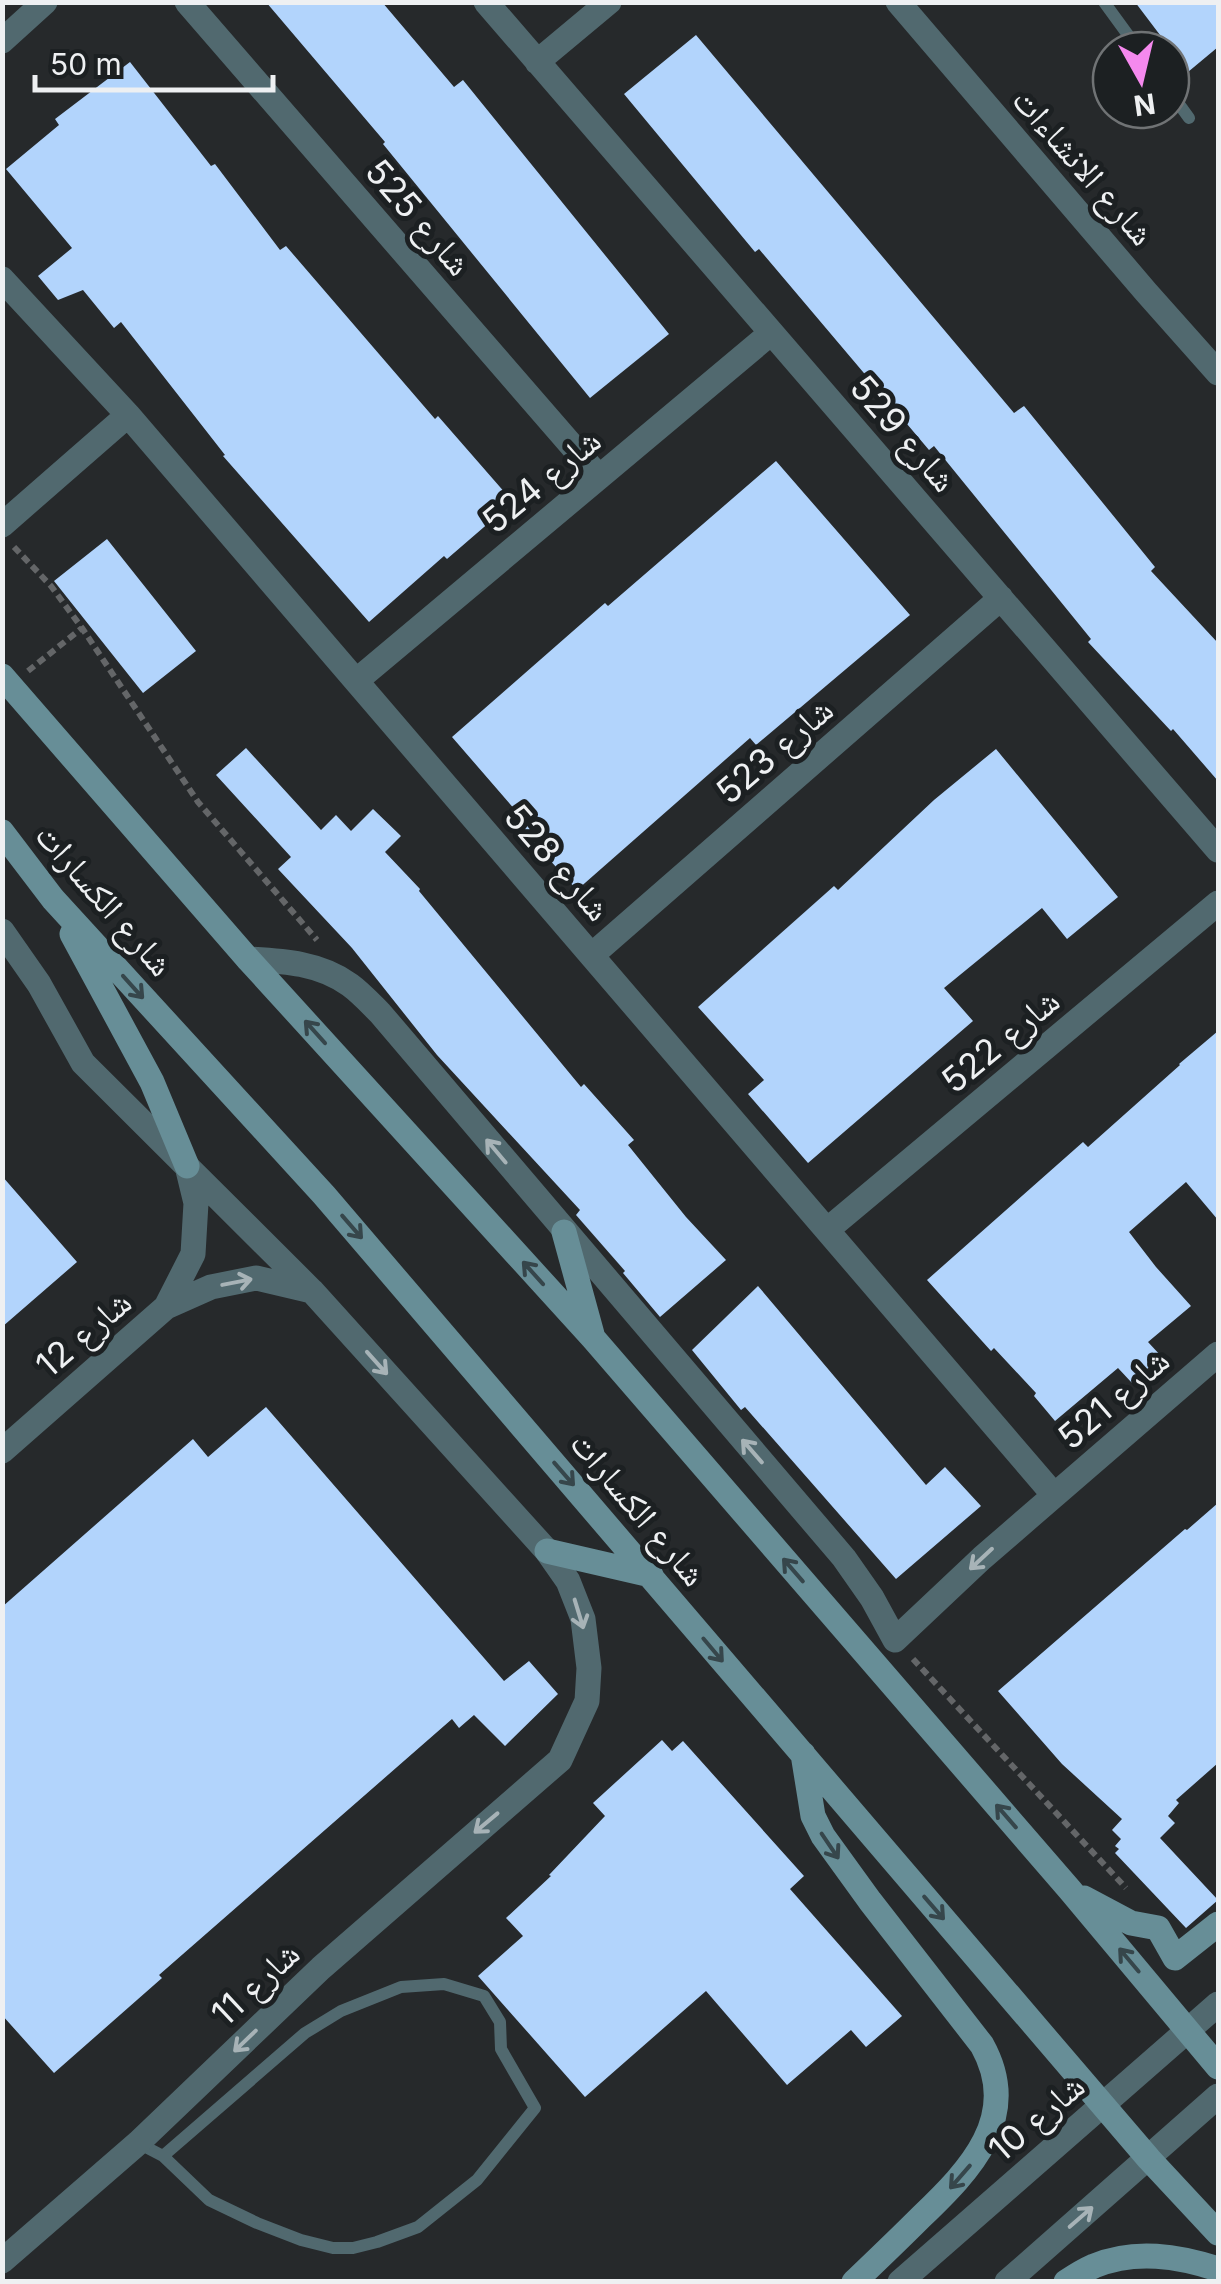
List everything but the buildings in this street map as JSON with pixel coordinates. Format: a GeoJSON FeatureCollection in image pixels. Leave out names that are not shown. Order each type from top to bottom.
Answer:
{"type":"FeatureCollection","features":[{"type":"Feature","properties":{"kind":"street"},"geometry":{"type":"LineString","coordinates":[[2,40],[45,2]]}},
{"type":"Feature","properties":{"kind":"street","name":"شارع 525"},"geometry":{"type":"LineString","coordinates":[[187,2],[599,478]]}},
{"type":"Feature","properties":{"kind":"street","name":"شارع 529"},"geometry":{"type":"LineString","coordinates":[[486,2],[1218,850]]}},
{"type":"Feature","properties":{"kind":"street"},"geometry":{"type":"LineString","coordinates":[[538,62],[610,2]]}},
{"type":"Feature","properties":{"kind":"street","name":"شارع الانشاءات"},"geometry":{"type":"LineString","coordinates":[[898,2],[1218,373]]}},
{"type":"Feature","properties":{"kind":"street","name":"شارع 528"},"geometry":{"type":"LineString","coordinates":[[2,280],[128,415],[1054,1495]]}},
{"type":"Feature","properties":{"kind":"street","name":"شارع 524"},"geometry":{"type":"LineString","coordinates":[[356,682],[771,333]]}},
{"type":"Feature","properties":{"kind":"street"},"geometry":{"type":"LineString","coordinates":[[2,525],[128,415]]}},
{"type":"Feature","properties":{"kind":"street","name":"شارع 523"},"geometry":{"type":"LineString","coordinates":[[592,955],[1001,598]]}},
{"type":"Feature","properties":{"kind":"street","name":"شارع الكسارات"},"geometry":{"type":"LineString","coordinates":[[6,680],[248,960],[593,1338],[1218,2067]]}},
{"type":"Feature","properties":{"kind":"street","name":"شارع الكسارات"},"geometry":{"type":"LineString","coordinates":[[2,832],[53,899],[324,1195],[1149,2159],[1218,2233]]}},
{"type":"Feature","properties":{"kind":"street"},"geometry":{"type":"LineString","coordinates":[[53,899],[152,1082],[188,1166]]}},
{"type":"Feature","properties":{"kind":"street","name":"شارع 522"},"geometry":{"type":"LineString","coordinates":[[827,1230],[1218,903]]}},
{"type":"Feature","properties":{"kind":"street"},"geometry":{"type":"LineString","coordinates":[[2,931],[39,984],[83,1063],[312,1291],[548,1550],[651,1575]]}},
{"type":"Feature","properties":{"kind":"street"},"geometry":{"type":"LineString","coordinates":[[248,960],[292,962],[322,970],[350,985],[380,1013],[844,1558],[896,1640],[1054,1495]]}},
{"type":"Feature","properties":{"kind":"street","name":"شارع 12"},"geometry":{"type":"LineString","coordinates":[[166,1307],[193,1254],[196,1203],[188,1166]]}},
{"type":"Feature","properties":{"kind":"street"},"geometry":{"type":"LineString","coordinates":[[564,1232],[593,1338]]}},
{"type":"Feature","properties":{"kind":"street","name":"شارع 12"},"geometry":{"type":"LineString","coordinates":[[2,1451],[166,1307],[211,1287],[256,1278],[312,1291]]}},
{"type":"Feature","properties":{"kind":"street","name":"شارع 521"},"geometry":{"type":"LineString","coordinates":[[1054,1495],[1218,1354]]}},
{"type":"Feature","properties":{"kind":"street","name":"شارع 11"},"geometry":{"type":"LineString","coordinates":[[2,2261],[138,2142],[321,1968],[560,1760],[587,1701],[589,1668],[583,1619],[568,1581],[548,1550]]}},
{"type":"Feature","properties":{"kind":"street"},"geometry":{"type":"LineString","coordinates":[[803,1754],[813,1816],[823,1836],[982,2045],[994,2085],[990,2129],[971,2165],[854,2282]]}},
{"type":"Feature","properties":{"kind":"street"},"geometry":{"type":"LineString","coordinates":[[1070,1890],[1131,1923],[1158,1928],[1175,1958],[1218,1924]]}},
{"type":"Feature","properties":{"kind":"street","name":"شارع 10"},"geometry":{"type":"LineString","coordinates":[[900,2282],[1218,2004]]}},
{"type":"Feature","properties":{"kind":"street"},"geometry":{"type":"LineString","coordinates":[[1008,2282],[1218,2096]]}},
{"type":"Feature","properties":{"kind":"street"},"geometry":{"type":"LineString","coordinates":[[1066,2282],[1095,2266],[1129,2257],[1162,2256],[1218,2268]]}},
{"type":"Feature","properties":{"kind":"lane"},"geometry":{"type":"LineString","coordinates":[[1104,2],[1124,30]]}},
{"type":"Feature","properties":{"kind":"lane"},"geometry":{"type":"LineString","coordinates":[[138,2142],[163,2156],[208,2200],[257,2224],[333,2248],[352,2248],[418,2227],[477,2180],[535,2108],[501,2049],[500,2022],[484,1996],[444,1984],[401,1987],[341,2011],[306,2033],[163,2156]]}},
{"type":"Feature","properties":{"kind":"path"},"geometry":{"type":"LineString","coordinates":[[2,535],[51,586],[82,628],[198,802],[306,924],[350,985]]}},
{"type":"Feature","properties":{"kind":"path"},"geometry":{"type":"LineString","coordinates":[[6,680],[82,628]]}},
{"type":"Feature","properties":{"kind":"path"},"geometry":{"type":"LineString","coordinates":[[896,1640],[1138,1900]]}}]}
